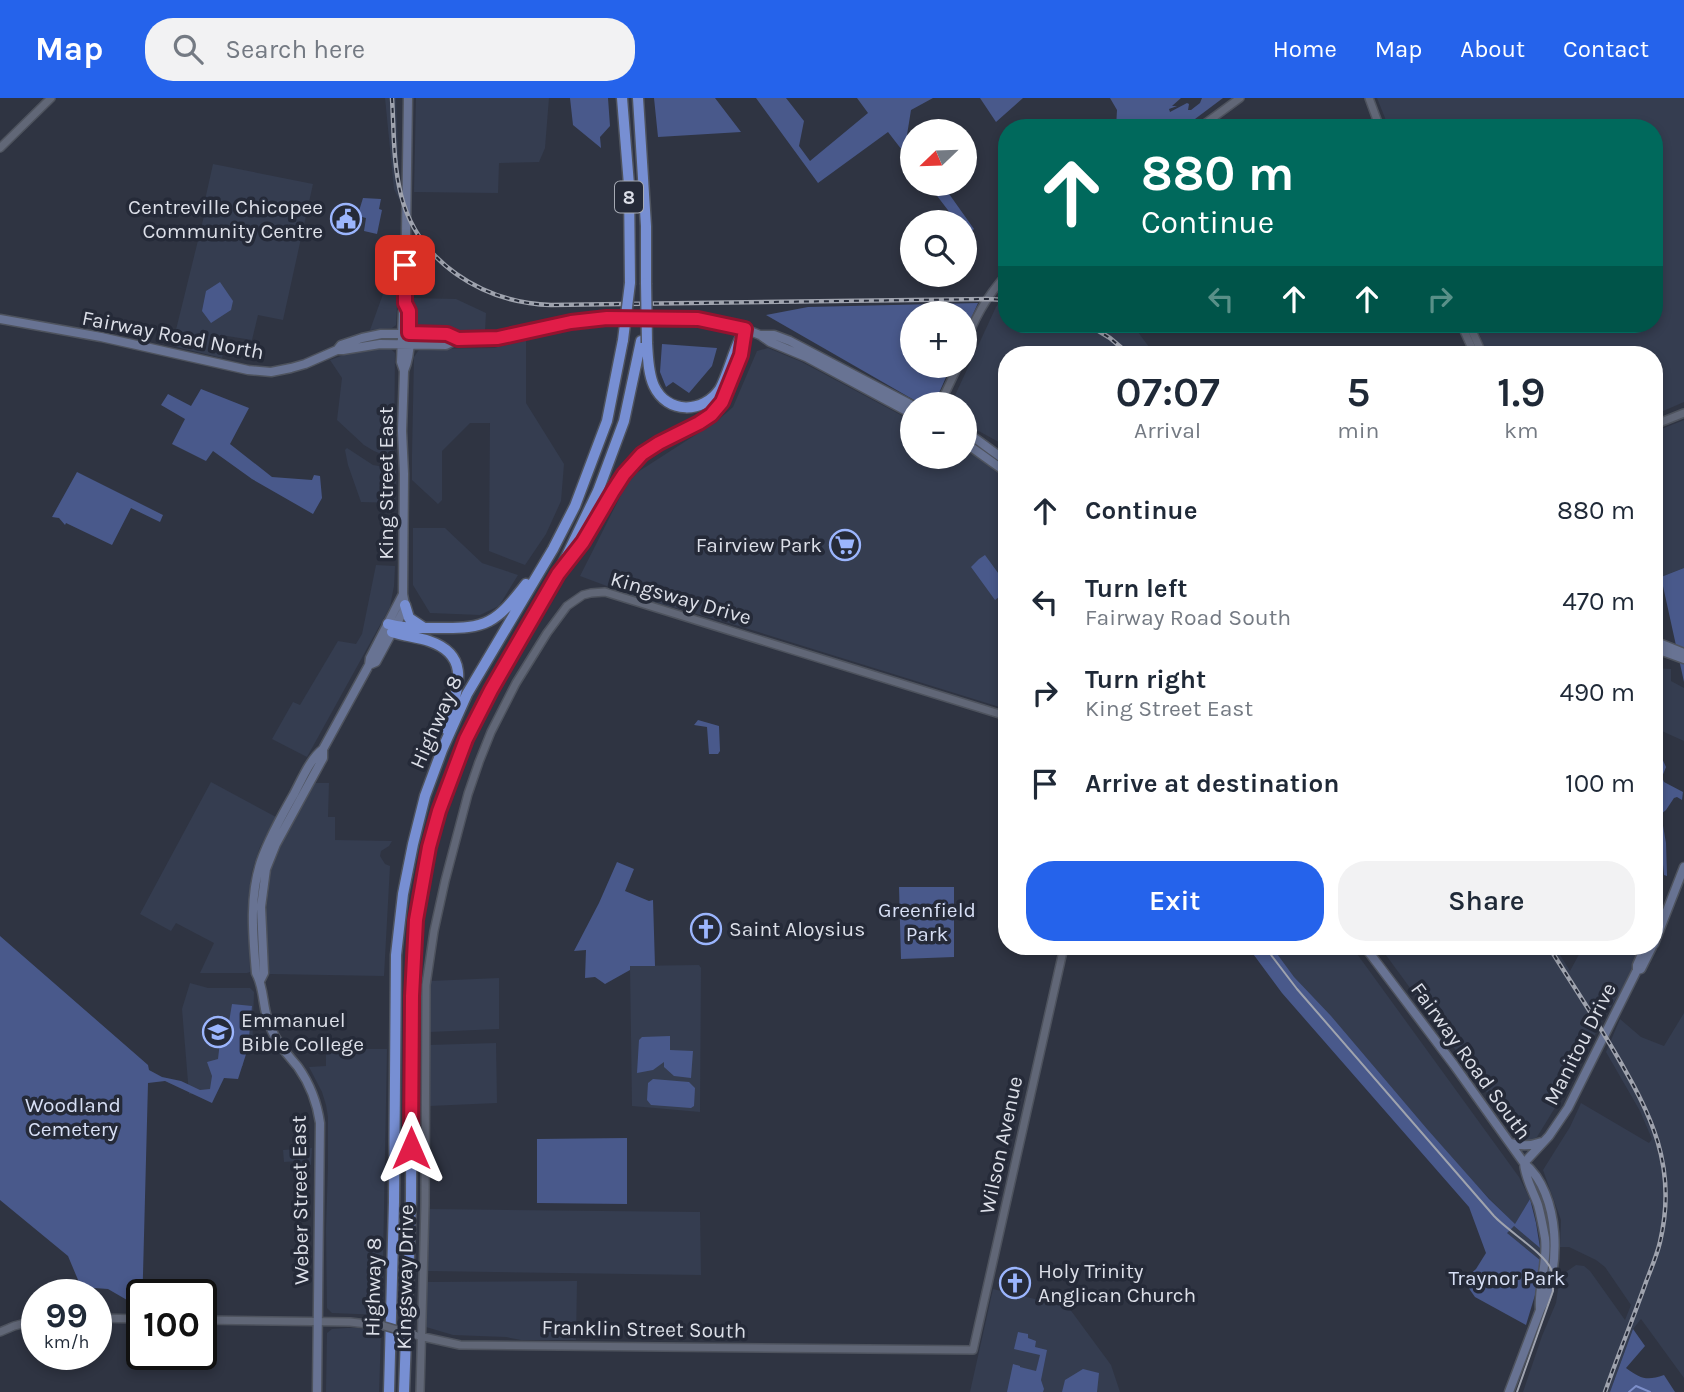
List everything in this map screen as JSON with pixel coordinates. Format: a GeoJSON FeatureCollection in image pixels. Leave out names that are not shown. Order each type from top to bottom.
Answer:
{"type":"FeatureCollection","features":[{"type":"Feature","properties":{"kind":"highway","name":"Highway 8"},"geometry":{"type":"LineString","coordinates":[[389,1392],[394,1215],[396,955],[403,894],[425,796],[442,750],[467,694],[575,506],[607,421],[623,340],[630,284],[629,185],[622,98]]}},
{"type":"Feature","properties":{"kind":"highway","name":"Highway 8"},"geometry":{"type":"LineString","coordinates":[[403,1392],[411,1199],[412,996],[416,920],[429,847],[452,775],[480,710],[558,574],[598,491],[624,421],[644,342],[646,226],[638,98]]}},
{"type":"Feature","properties":{"kind":"highway"},"geometry":{"type":"LineString","coordinates":[[644,342],[653,384],[661,398],[672,405],[686,408],[700,406],[721,388],[745,329]]}},
{"type":"Feature","properties":{"kind":"highway"},"geometry":{"type":"LineString","coordinates":[[558,574],[583,542],[624,474],[642,454],[699,423],[722,402],[741,355],[745,329]]}},
{"type":"Feature","properties":{"kind":"highway"},"geometry":{"type":"LineString","coordinates":[[391,628],[467,628],[486,624],[500,615],[541,569]]}},
{"type":"Feature","properties":{"kind":"highway"},"geometry":{"type":"LineString","coordinates":[[404,599],[409,618],[424,628]]}},
{"type":"Feature","properties":{"kind":"highway"},"geometry":{"type":"LineString","coordinates":[[391,628],[439,645],[456,663],[459,683],[442,750]]}},
{"type":"Feature","properties":{"kind":"main road","name":"King Street East"},"geometry":{"type":"LineString","coordinates":[[391,628],[404,599],[402,431],[409,311],[405,303],[408,98]]}},
{"type":"Feature","properties":{"kind":"main road","name":"Fairway Road North"},"geometry":{"type":"LineString","coordinates":[[0,318],[248,370],[271,372],[305,364],[341,345],[362,338],[406,333]]}},
{"type":"Feature","properties":{"kind":"main road"},"geometry":{"type":"LineString","coordinates":[[405,344],[446,345],[458,339],[509,337],[571,322],[607,318],[698,319],[760,335],[900,408]]}},
{"type":"Feature","properties":{"kind":"main road"},"geometry":{"type":"LineString","coordinates":[[406,333],[447,334],[458,339]]}},
{"type":"Feature","properties":{"kind":"main road"},"geometry":{"type":"LineString","coordinates":[[760,335],[774,335],[790,341],[900,399]]}},
{"type":"Feature","properties":{"kind":"main road","name":"Fairway Road North"},"geometry":{"type":"LineString","coordinates":[[337,349],[405,344]]}},
{"type":"Feature","properties":{"kind":"main road"},"geometry":{"type":"LineString","coordinates":[[977,440],[998,455]]}},
{"type":"Feature","properties":{"kind":"main road"},"geometry":{"type":"LineString","coordinates":[[977,451],[998,466]]}},
{"type":"Feature","properties":{"kind":"main road","name":"Weber Street East"},"geometry":{"type":"LineString","coordinates":[[317,1392],[321,1141],[318,1111],[308,1083],[282,1049],[271,1030],[264,1008],[260,981],[256,973],[254,893],[265,849],[317,754],[323,750],[369,665],[370,657],[391,628]]}},
{"type":"Feature","properties":{"kind":"main road"},"geometry":{"type":"LineString","coordinates":[[1663,645],[1684,653]]}},
{"type":"Feature","properties":{"kind":"main road"},"geometry":{"type":"LineString","coordinates":[[1663,651],[1684,659]]}},
{"type":"Feature","properties":{"kind":"main road","name":"Manitou Drive"},"geometry":{"type":"LineString","coordinates":[[1663,922],[1684,867]]}},
{"type":"Feature","properties":{"kind":"main road","name":"Fairway Road South"},"geometry":{"type":"LineString","coordinates":[[1372,955],[1524,1163],[1532,1170],[1547,1199],[1554,1227],[1555,1256],[1550,1283],[1540,1310]]}},
{"type":"Feature","properties":{"kind":"main road","name":"Manitou Drive"},"geometry":{"type":"LineString","coordinates":[[1524,1163],[1558,1125],[1568,1108],[1637,970],[1641,955]]}},
{"type":"Feature","properties":{"kind":"main road","name":"Manitou Drive"},"geometry":{"type":"LineString","coordinates":[[1637,970],[1641,969],[1648,955]]}},
{"type":"Feature","properties":{"kind":"main road"},"geometry":{"type":"LineString","coordinates":[[1510,1143],[1528,1146],[1545,1141]]}},
{"type":"Feature","properties":{"kind":"main road"},"geometry":{"type":"LineString","coordinates":[[1509,1392],[1540,1310],[1539,1301],[1546,1262],[1546,1242],[1538,1206],[1524,1173],[1524,1163]]}},
{"type":"Feature","properties":{"kind":"street"},"geometry":{"type":"LineString","coordinates":[[0,148],[51,98]]}},
{"type":"Feature","properties":{"kind":"street"},"geometry":{"type":"LineString","coordinates":[[1211,119],[1240,98]]}},
{"type":"Feature","properties":{"kind":"street"},"geometry":{"type":"LineString","coordinates":[[1369,98],[1377,119]]}},
{"type":"Feature","properties":{"kind":"street"},"geometry":{"type":"LineString","coordinates":[[977,317],[998,286]]}},
{"type":"Feature","properties":{"kind":"street"},"geometry":{"type":"LineString","coordinates":[[1663,421],[1684,413]]}},
{"type":"Feature","properties":{"kind":"street","name":"Kingsway Drive"},"geometry":{"type":"LineString","coordinates":[[420,1392],[418,1336],[424,1219],[426,985],[434,931],[459,826],[491,732],[516,683],[566,606],[583,595],[605,592],[998,714]]}},
{"type":"Feature","properties":{"kind":"street","name":"Wilson Avenue"},"geometry":{"type":"LineString","coordinates":[[973,1350],[1062,955]]}},
{"type":"Feature","properties":{"kind":"street","name":"Franklin Street South"},"geometry":{"type":"LineString","coordinates":[[217,1320],[360,1322],[447,1343],[467,1345],[973,1350]]}},
{"type":"Feature","properties":{"kind":"street"},"geometry":{"type":"LineString","coordinates":[[0,1332],[21,1324]]}},
{"type":"Feature","properties":{"kind":"shaded area"},"geometry":{"type":"Polygon","coordinates":[[[385,98],[396,98],[400,201],[394,189],[385,98]]]}},
{"type":"Feature","properties":{"kind":"shaded area"},"geometry":{"type":"Polygon","coordinates":[[[416,98],[549,98],[545,148],[539,162],[499,163],[498,193],[414,192],[416,98]]]}},
{"type":"Feature","properties":{"kind":"shaded area"},"geometry":{"type":"Polygon","coordinates":[[[1377,98],[1684,98],[1684,402],[1663,411],[1663,346],[1484,346],[1479,333],[1663,333],[1663,119],[1385,119],[1377,98]]]}},
{"type":"Feature","properties":{"kind":"shaded area"},"geometry":{"type":"Polygon","coordinates":[[[213,164],[313,184],[283,320],[258,315],[252,340],[227,336],[222,358],[172,346],[205,212],[203,209],[213,164]]]}},
{"type":"Feature","properties":{"kind":"shaded area"},"geometry":{"type":"Polygon","coordinates":[[[395,261],[399,261],[396,325],[392,328],[370,330],[395,261]]]}},
{"type":"Feature","properties":{"kind":"shaded area"},"geometry":{"type":"Polygon","coordinates":[[[411,298],[456,299],[486,313],[485,331],[418,329],[412,319],[411,298]]]}},
{"type":"Feature","properties":{"kind":"shaded area"},"geometry":{"type":"Polygon","coordinates":[[[998,304],[998,333],[1139,333],[1148,346],[998,346],[998,442],[977,430],[977,392],[957,392],[963,378],[977,378],[977,348],[998,304]]]}},
{"type":"Feature","properties":{"kind":"shaded area"},"geometry":{"type":"Polygon","coordinates":[[[526,340],[526,403],[564,464],[561,501],[546,534],[525,565],[489,551],[490,423],[470,423],[442,451],[442,500],[438,504],[412,480],[412,454],[414,357],[418,351],[494,348],[526,340]]]}},
{"type":"Feature","properties":{"kind":"shaded area"},"geometry":{"type":"Polygon","coordinates":[[[390,348],[395,353],[394,455],[384,455],[364,445],[337,420],[342,378],[330,360],[352,352],[390,348]]]}},
{"type":"Feature","properties":{"kind":"shaded area"},"geometry":{"type":"Polygon","coordinates":[[[768,348],[802,362],[900,415],[900,469],[977,469],[977,457],[998,473],[998,707],[636,597],[580,576],[630,477],[717,421],[733,407],[757,351],[768,348]]]}},
{"type":"Feature","properties":{"kind":"shaded area"},"geometry":{"type":"Polygon","coordinates":[[[1684,420],[1684,568],[1663,576],[1663,428],[1684,420]]]}},
{"type":"Feature","properties":{"kind":"shaded area"},"geometry":{"type":"Polygon","coordinates":[[[347,448],[373,465],[396,469],[395,503],[361,502],[348,465],[345,450],[347,448]]]}},
{"type":"Feature","properties":{"kind":"shaded area"},"geometry":{"type":"Polygon","coordinates":[[[413,528],[445,528],[482,563],[518,575],[499,606],[480,615],[430,613],[413,585],[413,528]]]}},
{"type":"Feature","properties":{"kind":"shaded area"},"geometry":{"type":"Polygon","coordinates":[[[376,565],[395,566],[390,607],[307,757],[272,739],[293,702],[300,705],[338,641],[356,644],[362,634],[376,565]]]}},
{"type":"Feature","properties":{"kind":"shaded area"},"geometry":{"type":"Polygon","coordinates":[[[1663,669],[1671,669],[1671,681],[1684,688],[1684,741],[1663,732],[1663,669]]]}},
{"type":"Feature","properties":{"kind":"shaded area"},"geometry":{"type":"Polygon","coordinates":[[[211,782],[276,817],[260,847],[252,871],[248,902],[250,972],[247,973],[200,973],[214,943],[176,923],[171,931],[140,914],[211,782]]]}},
{"type":"Feature","properties":{"kind":"shaded area"},"geometry":{"type":"Polygon","coordinates":[[[315,783],[329,783],[328,817],[335,817],[335,840],[392,841],[381,851],[380,856],[385,864],[390,866],[384,976],[268,972],[265,946],[266,912],[271,870],[283,841],[315,783]]]}},
{"type":"Feature","properties":{"kind":"shaded area"},"geometry":{"type":"Polygon","coordinates":[[[1277,955],[1358,955],[1519,1177],[1530,1199],[1515,1225],[1477,1186],[1502,1216],[1540,1248],[1539,1259],[1498,1226],[1320,1021],[1277,955]]]}},
{"type":"Feature","properties":{"kind":"shaded area"},"geometry":{"type":"Polygon","coordinates":[[[1386,955],[1560,955],[1570,971],[1579,955],[1638,955],[1572,1080],[1537,1137],[1528,1142],[1521,1139],[1386,955]]]}},
{"type":"Feature","properties":{"kind":"shaded area"},"geometry":{"type":"Polygon","coordinates":[[[699,965],[700,1112],[632,1106],[630,966],[699,965]]]}},
{"type":"Feature","properties":{"kind":"shaded area"},"geometry":{"type":"Polygon","coordinates":[[[499,978],[499,1029],[429,1032],[430,981],[499,978]]]}},
{"type":"Feature","properties":{"kind":"shaded area","name":"Emmanuel Bible College"},"geometry":{"type":"Polygon","coordinates":[[[190,983],[208,988],[250,988],[254,992],[252,1053],[244,1052],[243,1066],[216,1066],[216,1093],[189,1094],[182,1009],[190,983]]]}},
{"type":"Feature","properties":{"kind":"shaded area"},"geometry":{"type":"Polygon","coordinates":[[[1684,1013],[1684,1378],[1641,1319],[1633,1329],[1610,1392],[1523,1392],[1556,1303],[1560,1276],[1576,1265],[1584,1266],[1625,1320],[1631,1305],[1605,1267],[1569,1247],[1560,1247],[1561,1220],[1543,1170],[1570,1127],[1581,1103],[1649,1143],[1652,1139],[1640,1111],[1606,1052],[1620,1019],[1641,1037],[1664,1046],[1684,1013]]]}},
{"type":"Feature","properties":{"kind":"shaded area"},"geometry":{"type":"Polygon","coordinates":[[[496,1043],[497,1103],[429,1106],[428,1045],[496,1043]]]}},
{"type":"Feature","properties":{"kind":"shaded area"},"geometry":{"type":"Polygon","coordinates":[[[326,1049],[387,1049],[382,1315],[332,1313],[327,1308],[328,1117],[322,1092],[309,1067],[326,1066],[326,1049]]]}},
{"type":"Feature","properties":{"kind":"shaded area"},"geometry":{"type":"Polygon","coordinates":[[[312,1148],[311,1165],[298,1165],[298,1161],[284,1162],[283,1150],[312,1148]]]}},
{"type":"Feature","properties":{"kind":"shaded area"},"geometry":{"type":"Polygon","coordinates":[[[428,1209],[700,1212],[701,1275],[427,1271],[428,1209]]]}},
{"type":"Feature","properties":{"kind":"shaded area"},"geometry":{"type":"Polygon","coordinates":[[[577,1281],[576,1340],[521,1340],[453,1335],[426,1327],[427,1282],[577,1281]]]}},
{"type":"Feature","properties":{"kind":"shaded area"},"geometry":{"type":"Polygon","coordinates":[[[993,1289],[1039,1300],[1055,1289],[1111,1365],[1120,1392],[970,1392],[993,1289]]]}},
{"type":"Feature","properties":{"kind":"shaded area"},"geometry":{"type":"Polygon","coordinates":[[[359,1328],[381,1334],[379,1392],[326,1392],[327,1333],[332,1329],[359,1328]]]}},
{"type":"Feature","properties":{"kind":"green space"},"geometry":{"type":"Polygon","coordinates":[[[570,98],[608,98],[610,126],[600,137],[601,148],[573,125],[570,98]]]}},
{"type":"Feature","properties":{"kind":"green space"},"geometry":{"type":"Polygon","coordinates":[[[654,98],[715,98],[741,132],[658,137],[654,98]]]}},
{"type":"Feature","properties":{"kind":"green space"},"geometry":{"type":"Polygon","coordinates":[[[756,98],[786,98],[804,121],[799,146],[810,161],[868,113],[857,98],[933,98],[911,110],[910,119],[900,119],[900,148],[888,132],[818,183],[756,98]]]}},
{"type":"Feature","properties":{"kind":"green space"},"geometry":{"type":"Polygon","coordinates":[[[980,98],[1023,98],[998,119],[996,122],[980,98]]]}},
{"type":"Feature","properties":{"kind":"green space"},"geometry":{"type":"Polygon","coordinates":[[[1110,98],[1181,98],[1172,106],[1177,106],[1169,109],[1170,112],[1187,103],[1188,110],[1191,110],[1202,98],[1223,98],[1195,119],[1116,119],[1117,110],[1110,98]]]}},
{"type":"Feature","properties":{"kind":"green space"},"geometry":{"type":"Polygon","coordinates":[[[937,196],[951,196],[960,210],[948,210],[937,196]]]}},
{"type":"Feature","properties":{"kind":"green space"},"geometry":{"type":"Polygon","coordinates":[[[363,198],[381,199],[379,209],[382,210],[377,234],[364,231],[366,218],[354,215],[359,211],[363,198]]]}},
{"type":"Feature","properties":{"kind":"green space"},"geometry":{"type":"Polygon","coordinates":[[[220,282],[233,301],[231,310],[211,323],[202,311],[206,291],[220,282]]]}},
{"type":"Feature","properties":{"kind":"green space"},"geometry":{"type":"Polygon","coordinates":[[[900,305],[900,378],[946,378],[939,392],[900,392],[766,315],[808,307],[900,305]]]}},
{"type":"Feature","properties":{"kind":"green space"},"geometry":{"type":"Polygon","coordinates":[[[662,344],[717,348],[712,366],[689,393],[673,382],[666,387],[660,372],[662,344]]]}},
{"type":"Feature","properties":{"kind":"green space"},"geometry":{"type":"Polygon","coordinates":[[[201,389],[249,408],[230,444],[272,477],[312,480],[314,475],[320,476],[322,498],[313,514],[252,479],[213,451],[206,461],[172,444],[185,419],[161,405],[168,394],[191,406],[201,389]]]}},
{"type":"Feature","properties":{"kind":"green space"},"geometry":{"type":"Polygon","coordinates":[[[77,472],[163,515],[160,522],[131,508],[112,545],[66,523],[65,525],[59,518],[52,517],[77,472]]]}},
{"type":"Feature","properties":{"kind":"green space"},"geometry":{"type":"Polygon","coordinates":[[[985,555],[998,573],[998,598],[995,600],[971,567],[985,555]]]}},
{"type":"Feature","properties":{"kind":"green space"},"geometry":{"type":"Polygon","coordinates":[[[1684,568],[1684,682],[1663,586],[1663,576],[1684,568]]]}},
{"type":"Feature","properties":{"kind":"green space"},"geometry":{"type":"Polygon","coordinates":[[[698,720],[719,726],[718,754],[709,754],[707,727],[694,725],[698,720]]]}},
{"type":"Feature","properties":{"kind":"green space"},"geometry":{"type":"Polygon","coordinates":[[[1663,780],[1683,792],[1682,800],[1674,798],[1663,812],[1663,780]]]}},
{"type":"Feature","properties":{"kind":"green space"},"geometry":{"type":"Polygon","coordinates":[[[1663,826],[1667,876],[1664,875],[1663,864],[1663,826]]]}},
{"type":"Feature","properties":{"kind":"green space"},"geometry":{"type":"Polygon","coordinates":[[[617,862],[634,869],[625,891],[649,901],[653,900],[655,966],[630,966],[630,970],[605,984],[595,977],[585,978],[586,950],[574,951],[617,862]]]}},
{"type":"Feature","properties":{"kind":"green space","name":"Greenfield Park"},"geometry":{"type":"Polygon","coordinates":[[[899,887],[954,887],[954,957],[901,959],[899,887]]]}},
{"type":"Feature","properties":{"kind":"green space","name":"Woodland Cemetery"},"geometry":{"type":"Polygon","coordinates":[[[0,936],[148,1065],[149,1070],[200,1090],[210,1089],[212,1076],[207,1062],[218,1059],[222,1024],[229,1022],[232,1004],[252,1006],[248,1048],[238,1079],[224,1078],[212,1103],[165,1081],[148,1083],[143,1279],[126,1279],[126,1299],[112,1291],[112,1279],[78,1279],[68,1256],[0,1200],[0,936]]]}},
{"type":"Feature","properties":{"kind":"green space","name":"Traynor Park"},"geometry":{"type":"Polygon","coordinates":[[[1254,955],[1278,955],[1427,1129],[1515,1224],[1530,1199],[1540,1248],[1514,1226],[1507,1233],[1540,1260],[1538,1285],[1526,1325],[1475,1297],[1466,1278],[1476,1269],[1486,1253],[1469,1207],[1282,993],[1254,955]]]}},
{"type":"Feature","properties":{"kind":"green space"},"geometry":{"type":"Polygon","coordinates":[[[670,1036],[670,1050],[693,1051],[691,1078],[674,1076],[664,1067],[664,1062],[653,1070],[637,1073],[639,1040],[642,1037],[670,1036]]]}},
{"type":"Feature","properties":{"kind":"green space"},"geometry":{"type":"Polygon","coordinates":[[[653,1079],[689,1082],[695,1088],[694,1106],[651,1105],[647,1100],[648,1083],[653,1079]]]}},
{"type":"Feature","properties":{"kind":"green space"},"geometry":{"type":"Polygon","coordinates":[[[627,1138],[627,1204],[537,1203],[537,1139],[627,1138]]]}},
{"type":"Feature","properties":{"kind":"green space"},"geometry":{"type":"Polygon","coordinates":[[[1633,1329],[1645,1346],[1626,1368],[1644,1378],[1664,1375],[1675,1392],[1610,1392],[1633,1329]]]}},
{"type":"Feature","properties":{"kind":"green space"},"geometry":{"type":"Polygon","coordinates":[[[1018,1332],[1028,1334],[1028,1338],[1036,1341],[1035,1347],[1047,1350],[1041,1380],[1043,1392],[1007,1392],[1013,1364],[1036,1371],[1040,1355],[1014,1349],[1018,1332]]]}},
{"type":"Feature","properties":{"kind":"green space"},"geometry":{"type":"Polygon","coordinates":[[[1083,1369],[1099,1373],[1097,1392],[1062,1392],[1065,1380],[1083,1369]]]}},
{"type":"Feature","properties":{"kind":"waterway"},"geometry":{"type":"LineString","coordinates":[[1629,1392],[1636,1386],[1650,1392]]}},
{"type":"Feature","properties":{"kind":"tram line"},"geometry":{"type":"LineString","coordinates":[[1271,955],[1297,989],[1494,1216],[1541,1256],[1551,1269],[1553,1291],[1517,1392]]}},
{"type":"Feature","properties":{"kind":"railway"},"geometry":{"type":"LineString","coordinates":[[392,98],[396,171],[410,219],[422,240],[438,259],[478,287],[501,296],[551,305],[998,300]]}},
{"type":"Feature","properties":{"kind":"railway"},"geometry":{"type":"LineString","coordinates":[[1102,333],[1119,346]]}},
{"type":"Feature","properties":{"kind":"railway"},"geometry":{"type":"LineString","coordinates":[[1554,955],[1606,1038],[1650,1119],[1658,1142],[1666,1189],[1665,1215],[1654,1262],[1605,1392]]}},
{"type":"Feature","properties":{"kind":"place","name":"Centreville Chicopee Community Centre"},"geometry":{"type":"Point","coordinates":[346,219]}},
{"type":"Feature","properties":{"kind":"place","name":"Fairview Park"},"geometry":{"type":"Point","coordinates":[845,545]}},
{"type":"Feature","properties":{"kind":"place","name":"Saint Aloysius"},"geometry":{"type":"Point","coordinates":[706,929]}},
{"type":"Feature","properties":{"kind":"place","name":"Emmanuel Bible College"},"geometry":{"type":"Point","coordinates":[218,1032]}},
{"type":"Feature","properties":{"kind":"place","name":"Holy Trinity Anglican Church"},"geometry":{"type":"Point","coordinates":[1015,1283]}},
{"type":"Feature","properties":{"kind":"route"},"geometry":{"type":"LineString","coordinates":[[405,265],[405,303],[409,311],[409,333],[447,334],[458,339],[498,338],[571,322],[607,318],[698,319],[745,329],[741,355],[722,402],[711,415],[699,423],[642,454],[624,474],[583,542],[558,574],[466,739],[439,811],[429,847],[416,920],[412,996],[411,1148]]}}]}
